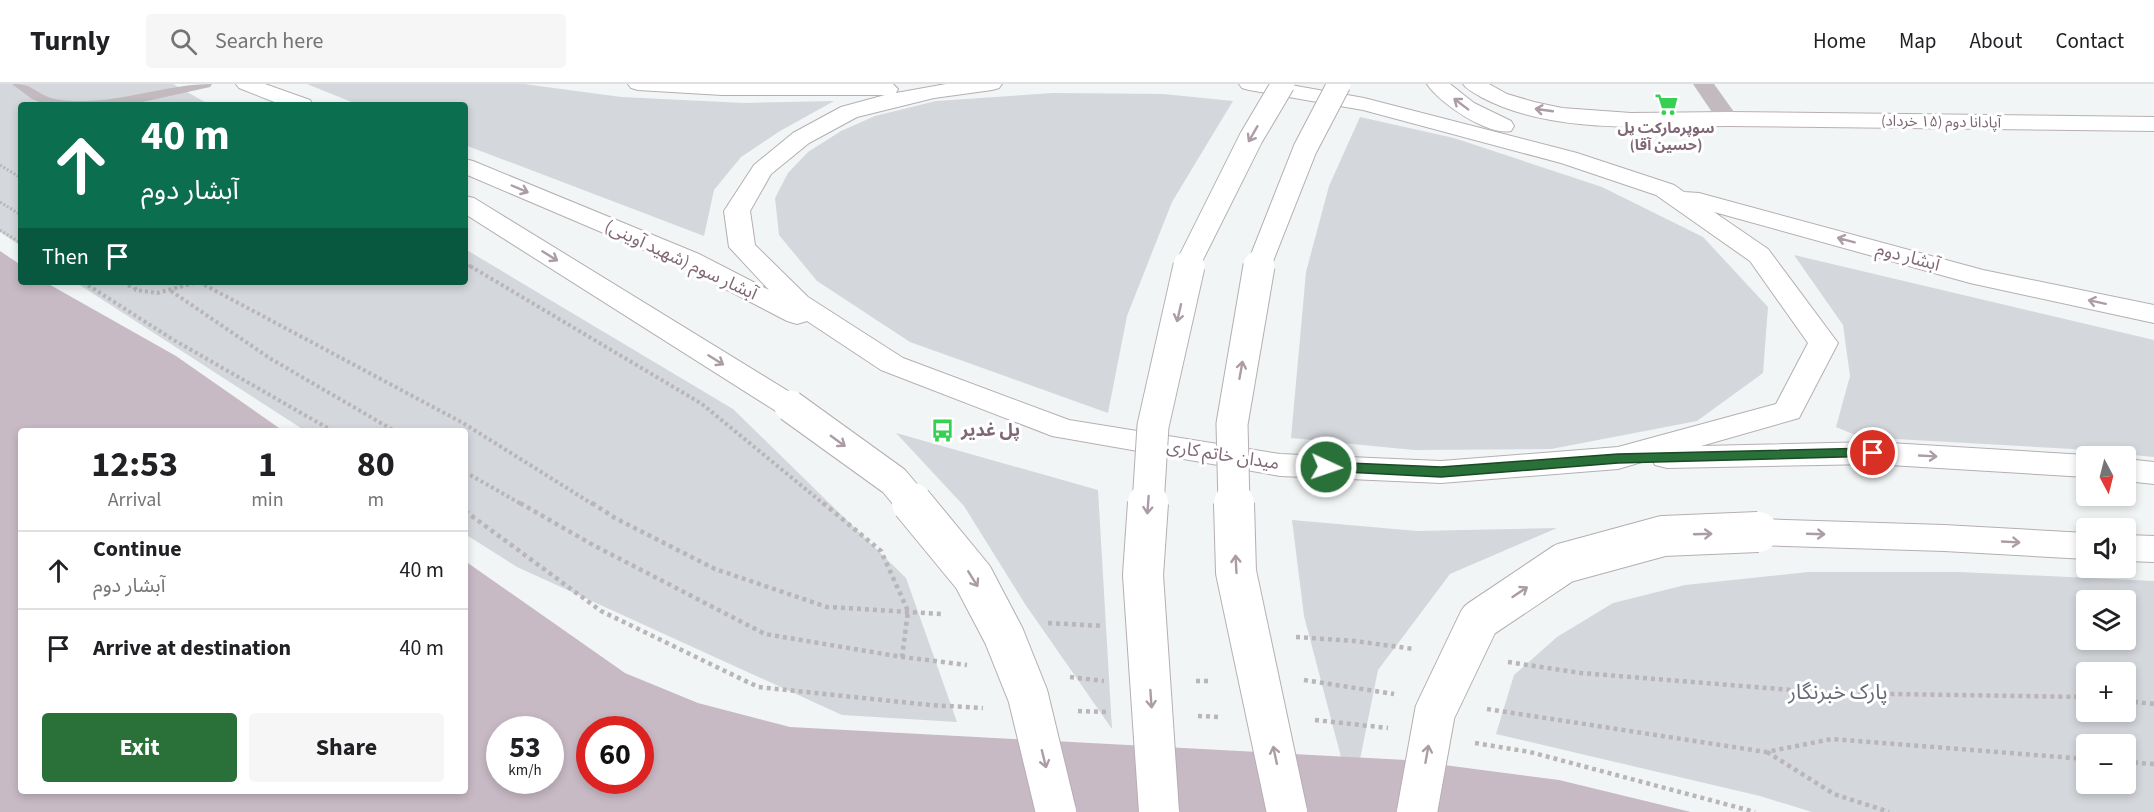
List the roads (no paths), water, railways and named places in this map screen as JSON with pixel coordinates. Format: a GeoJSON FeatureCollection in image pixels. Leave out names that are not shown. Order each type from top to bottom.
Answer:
{"type":"FeatureCollection","features":[{"type":"Feature","properties":{"kind":"main road"},"geometry":{"type":"LineString","coordinates":[[246,84],[294,102]]}},
{"type":"Feature","properties":{"kind":"main road"},"geometry":{"type":"LineString","coordinates":[[638,84],[733,89],[962,88]]}},
{"type":"Feature","properties":{"kind":"main road","name":"میدان خاتم کاری"},"geometry":{"type":"LineString","coordinates":[[992,84],[888,101],[849,112],[801,138],[762,170],[737,210],[742,247],[798,303],[891,364],[1063,429],[1280,465],[1441,472],[1618,458],[1788,411],[1823,343],[1759,255],[1665,190],[1569,158],[1364,104],[1249,84]]}},
{"type":"Feature","properties":{"kind":"main road"},"geometry":{"type":"LineString","coordinates":[[1159,812],[1143,575],[1154,426],[1191,258],[1251,138],[1284,84]]}},
{"type":"Feature","properties":{"kind":"main road"},"geometry":{"type":"LineString","coordinates":[[1287,812],[1236,572],[1232,424],[1259,264],[1305,149],[1339,84]]}},
{"type":"Feature","properties":{"kind":"main road"},"geometry":{"type":"LineString","coordinates":[[1437,84],[1466,108],[1569,158]]}},
{"type":"Feature","properties":{"kind":"main road"},"geometry":{"type":"LineString","coordinates":[[1473,84],[1487,94],[1523,107],[1592,117],[1728,120]]}},
{"type":"Feature","properties":{"kind":"main road"},"geometry":{"type":"LineString","coordinates":[[1569,158],[1562,138],[1577,128],[1728,120]]}},
{"type":"Feature","properties":{"kind":"main road","name":"آپادانا دوم (۱۵ خرداد)"},"geometry":{"type":"LineString","coordinates":[[1728,120],[2154,124]]}},
{"type":"Feature","properties":{"kind":"main road","name":"آبشار سوم (شهید آوینی)"},"geometry":{"type":"LineString","coordinates":[[468,167],[690,260],[891,364]]}},
{"type":"Feature","properties":{"kind":"main road","name":"آبشار دوم"},"geometry":{"type":"LineString","coordinates":[[1665,190],[1980,277],[2154,314]]}},
{"type":"Feature","properties":{"kind":"main road"},"geometry":{"type":"LineString","coordinates":[[468,205],[790,406],[894,481],[973,577],[1004,636],[1028,696],[1056,812]]}},
{"type":"Feature","properties":{"kind":"main road"},"geometry":{"type":"LineString","coordinates":[[1618,458],[1873,453],[2076,465]]}},
{"type":"Feature","properties":{"kind":"main road"},"geometry":{"type":"LineString","coordinates":[[2136,471],[2154,473]]}},
{"type":"Feature","properties":{"kind":"main road"},"geometry":{"type":"LineString","coordinates":[[1417,812],[1435,712],[1479,620],[1564,563],[1664,536],[1758,532],[1944,538],[2076,545]]}},
{"type":"Feature","properties":{"kind":"main road"},"geometry":{"type":"LineString","coordinates":[[2136,548],[2154,549]]}},
{"type":"Feature","properties":{"kind":"street"},"geometry":{"type":"LineString","coordinates":[[1703,84],[1728,120]]}},
{"type":"Feature","properties":{"kind":"lane"},"geometry":{"type":"LineString","coordinates":[[20,84],[46,101],[58,102]]}},
{"type":"Feature","properties":{"kind":"lane"},"geometry":{"type":"LineString","coordinates":[[114,102],[164,95],[205,84]]}},
{"type":"Feature","properties":{"kind":"place","name":"سوپرمارکت پل (حسین آقا)"},"geometry":{"type":"Point","coordinates":[1666,104]}},
{"type":"Feature","properties":{"kind":"place","name":"پل غدیر"},"geometry":{"type":"Point","coordinates":[943,430]}},
{"type":"Feature","properties":{"kind":"park label","name":"پارک خبرنگار"},"geometry":{"type":"Point","coordinates":[1838,692]}}]}
